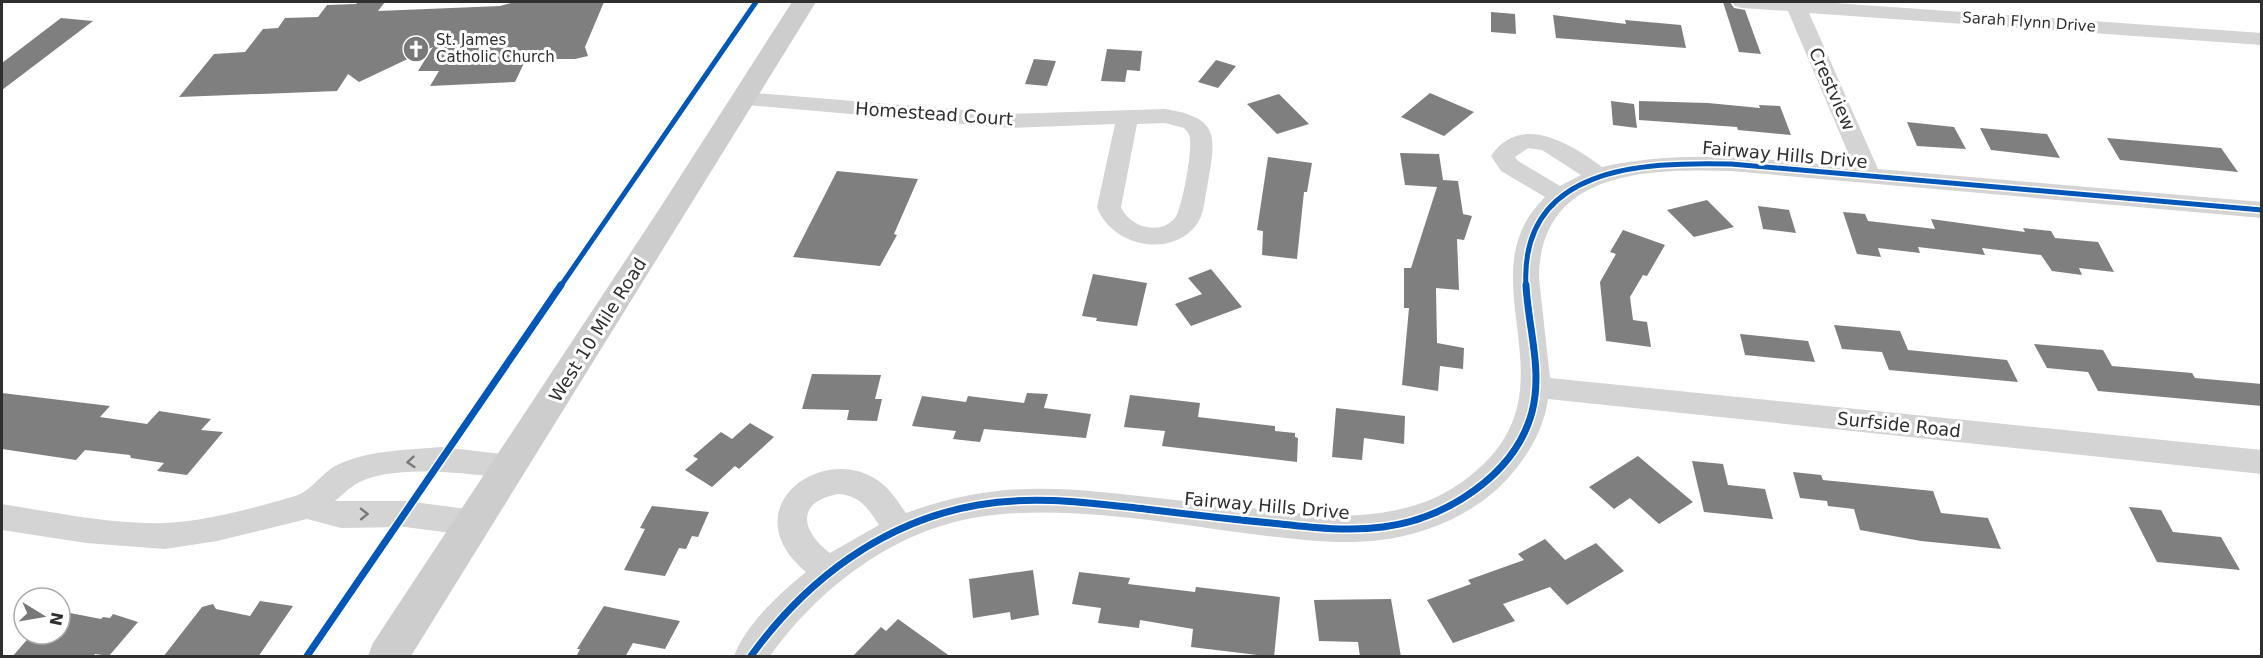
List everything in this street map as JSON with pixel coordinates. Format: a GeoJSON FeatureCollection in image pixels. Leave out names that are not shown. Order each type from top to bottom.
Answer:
{"type":"FeatureCollection","features":[{"type":"Feature","properties":{"kind":"main road","name":"West 10 Mile Road"},"geometry":{"type":"LineString","coordinates":[[388,657],[511,467],[804,2]]}},
{"type":"Feature","properties":{"kind":"street","name":"Sarah Flynn Drive"},"geometry":{"type":"LineString","coordinates":[[1742,2],[2262,39]]}},
{"type":"Feature","properties":{"kind":"street","name":"Crestview"},"geometry":{"type":"LineString","coordinates":[[1795,4],[1870,177]]}},
{"type":"Feature","properties":{"kind":"street","name":"Homestead Court"},"geometry":{"type":"LineString","coordinates":[[743,99],[1011,121],[1126,117],[1174,116],[1195,124],[1203,137],[1189,217],[1177,229],[1166,233],[1143,235],[1123,228],[1110,215],[1109,207],[1126,129],[1126,117]]}},
{"type":"Feature","properties":{"kind":"street"},"geometry":{"type":"LineString","coordinates":[[1561,196],[1509,166],[1503,156],[1509,149],[1525,140],[1539,141],[1557,148],[1598,176]]}},
{"type":"Feature","properties":{"kind":"street","name":"Fairway Hills Drive"},"geometry":{"type":"LineString","coordinates":[[751,657],[775,624],[829,573],[862,549],[899,529],[957,510],[996,502],[1041,499],[1324,529],[1361,529],[1401,524],[1451,506],[1491,478],[1517,447],[1527,427],[1536,387],[1526,262],[1531,241],[1541,219],[1561,196],[1598,176],[1633,167],[1695,163],[2262,210]]}},
{"type":"Feature","properties":{"kind":"street","name":"Surfside Road"},"geometry":{"type":"LineString","coordinates":[[1536,387],[2262,462]]}},
{"type":"Feature","properties":{"kind":"street"},"geometry":{"type":"LineString","coordinates":[[2,517],[86,530],[165,536],[217,528],[307,506],[345,475],[384,464],[442,459],[511,467]]}},
{"type":"Feature","properties":{"kind":"street"},"geometry":{"type":"LineString","coordinates":[[829,573],[795,539],[791,528],[795,507],[815,486],[835,481],[854,482],[866,488],[899,529]]}},
{"type":"Feature","properties":{"kind":"street"},"geometry":{"type":"LineString","coordinates":[[307,506],[341,514],[405,514],[475,523]]}},
{"type":"Feature","properties":{"kind":"building","name":"St. James Catholic Church"},"geometry":{"type":"Polygon","coordinates":[[[385,2],[378,11],[500,6],[511,3],[604,2],[585,47],[588,56],[575,59],[526,59],[515,82],[430,86],[439,71],[418,71],[433,47],[359,82],[348,74],[337,91],[179,97],[214,54],[245,52],[263,29],[278,28],[285,18],[318,17],[327,5],[385,2]]]}},
{"type":"Feature","properties":{"kind":"building"},"geometry":{"type":"Polygon","coordinates":[[[1723,2],[1730,2],[1734,8],[1745,10],[1761,54],[1739,52],[1723,2]]]}},
{"type":"Feature","properties":{"kind":"building"},"geometry":{"type":"Polygon","coordinates":[[[1491,12],[1515,14],[1516,34],[1491,32],[1491,12]]]}},
{"type":"Feature","properties":{"kind":"building"},"geometry":{"type":"Polygon","coordinates":[[[1553,15],[1626,24],[1625,20],[1681,25],[1686,48],[1556,38],[1553,15]]]}},
{"type":"Feature","properties":{"kind":"building"},"geometry":{"type":"Polygon","coordinates":[[[61,18],[93,21],[2,90],[2,63],[61,18]]]}},
{"type":"Feature","properties":{"kind":"building"},"geometry":{"type":"Polygon","coordinates":[[[1107,49],[1142,51],[1140,71],[1127,70],[1125,82],[1101,81],[1107,49]]]}},
{"type":"Feature","properties":{"kind":"building"},"geometry":{"type":"Polygon","coordinates":[[[1034,59],[1056,61],[1047,86],[1025,84],[1034,59]]]}},
{"type":"Feature","properties":{"kind":"building"},"geometry":{"type":"Polygon","coordinates":[[[1216,60],[1236,66],[1218,88],[1198,82],[1216,60]]]}},
{"type":"Feature","properties":{"kind":"building"},"geometry":{"type":"Polygon","coordinates":[[[1430,93],[1474,112],[1444,136],[1401,117],[1430,93]]]}},
{"type":"Feature","properties":{"kind":"building"},"geometry":{"type":"Polygon","coordinates":[[[1279,94],[1309,124],[1277,134],[1247,104],[1279,94]]]}},
{"type":"Feature","properties":{"kind":"building"},"geometry":{"type":"Polygon","coordinates":[[[1611,101],[1634,104],[1637,128],[1613,125],[1611,101]]]}},
{"type":"Feature","properties":{"kind":"building"},"geometry":{"type":"Polygon","coordinates":[[[1639,101],[1708,103],[1760,108],[1759,105],[1780,106],[1791,135],[1738,130],[1737,127],[1639,120],[1639,101]]]}},
{"type":"Feature","properties":{"kind":"building"},"geometry":{"type":"Polygon","coordinates":[[[1907,122],[1954,127],[1966,149],[1917,146],[1907,122]]]}},
{"type":"Feature","properties":{"kind":"building"},"geometry":{"type":"Polygon","coordinates":[[[1980,128],[2047,134],[2060,158],[1991,150],[1980,128]]]}},
{"type":"Feature","properties":{"kind":"building"},"geometry":{"type":"Polygon","coordinates":[[[2107,138],[2221,148],[2238,172],[2120,160],[2107,138]]]}},
{"type":"Feature","properties":{"kind":"building"},"geometry":{"type":"Polygon","coordinates":[[[1400,153],[1439,154],[1443,180],[1458,181],[1463,214],[1472,216],[1464,240],[1457,239],[1459,290],[1436,288],[1437,343],[1464,348],[1463,369],[1440,366],[1438,391],[1402,385],[1409,308],[1404,308],[1404,268],[1411,268],[1437,187],[1405,185],[1400,153]]]}},
{"type":"Feature","properties":{"kind":"building"},"geometry":{"type":"Polygon","coordinates":[[[1268,157],[1312,163],[1307,192],[1304,192],[1297,259],[1262,255],[1263,231],[1257,230],[1268,157]]]}},
{"type":"Feature","properties":{"kind":"building"},"geometry":{"type":"Polygon","coordinates":[[[837,171],[918,179],[894,234],[897,235],[880,266],[793,257],[837,171]]]}},
{"type":"Feature","properties":{"kind":"building"},"geometry":{"type":"Polygon","coordinates":[[[1707,200],[1734,227],[1694,237],[1667,210],[1707,200]]]}},
{"type":"Feature","properties":{"kind":"building"},"geometry":{"type":"Polygon","coordinates":[[[1758,206],[1789,210],[1796,233],[1763,229],[1758,206]]]}},
{"type":"Feature","properties":{"kind":"building"},"geometry":{"type":"Polygon","coordinates":[[[1843,212],[1865,214],[1868,221],[1935,229],[1931,219],[2025,232],[2023,228],[2051,231],[2055,238],[2098,242],[2114,272],[2079,268],[2082,275],[2052,271],[2041,255],[1982,248],[1985,255],[1918,247],[1920,253],[1878,248],[1881,257],[1857,254],[1843,212]]]}},
{"type":"Feature","properties":{"kind":"building"},"geometry":{"type":"Polygon","coordinates":[[[1623,230],[1665,245],[1647,276],[1643,275],[1630,297],[1633,320],[1647,322],[1651,347],[1606,341],[1600,282],[1616,254],[1610,252],[1623,230]]]}},
{"type":"Feature","properties":{"kind":"building"},"geometry":{"type":"Polygon","coordinates":[[[1211,269],[1242,307],[1191,326],[1175,304],[1202,294],[1188,278],[1211,269]]]}},
{"type":"Feature","properties":{"kind":"building"},"geometry":{"type":"Polygon","coordinates":[[[1093,274],[1147,283],[1137,326],[1096,321],[1097,318],[1082,316],[1093,274]]]}},
{"type":"Feature","properties":{"kind":"building"},"geometry":{"type":"Polygon","coordinates":[[[1834,325],[1900,331],[1908,350],[2007,360],[2018,382],[1889,370],[1882,352],[1842,349],[1834,325]]]}},
{"type":"Feature","properties":{"kind":"building"},"geometry":{"type":"Polygon","coordinates":[[[1740,334],[1808,341],[1815,362],[1745,355],[1740,334]]]}},
{"type":"Feature","properties":{"kind":"building"},"geometry":{"type":"Polygon","coordinates":[[[2034,344],[2103,350],[2112,366],[2192,373],[2195,378],[2262,384],[2262,406],[2098,391],[2088,372],[2047,368],[2034,344]]]}},
{"type":"Feature","properties":{"kind":"building"},"geometry":{"type":"Polygon","coordinates":[[[812,374],[881,375],[875,399],[882,399],[877,421],[847,420],[849,410],[802,409],[812,374]]]}},
{"type":"Feature","properties":{"kind":"building"},"geometry":{"type":"Polygon","coordinates":[[[2,393],[110,406],[100,417],[147,424],[159,411],[211,419],[201,430],[223,432],[187,475],[157,471],[164,463],[131,458],[130,455],[85,450],[76,460],[2,449],[2,393]]]}},
{"type":"Feature","properties":{"kind":"building"},"geometry":{"type":"Polygon","coordinates":[[[1027,393],[1048,394],[1044,408],[1091,414],[1086,438],[984,429],[980,442],[953,439],[956,431],[912,426],[922,396],[966,402],[968,396],[1024,403],[1027,393]]]}},
{"type":"Feature","properties":{"kind":"building"},"geometry":{"type":"Polygon","coordinates":[[[1130,395],[1200,403],[1198,417],[1275,426],[1275,431],[1295,433],[1295,437],[1298,438],[1297,462],[1162,446],[1165,431],[1124,427],[1130,395]]]}},
{"type":"Feature","properties":{"kind":"building"},"geometry":{"type":"Polygon","coordinates":[[[1336,408],[1405,416],[1404,444],[1364,438],[1362,460],[1332,457],[1336,408]]]}},
{"type":"Feature","properties":{"kind":"building"},"geometry":{"type":"Polygon","coordinates":[[[750,423],[774,437],[739,469],[735,466],[712,487],[685,470],[698,459],[693,456],[721,432],[732,439],[750,423]]]}},
{"type":"Feature","properties":{"kind":"building"},"geometry":{"type":"Polygon","coordinates":[[[1638,456],[1693,502],[1659,524],[1630,498],[1614,509],[1589,487],[1638,456]]]}},
{"type":"Feature","properties":{"kind":"building"},"geometry":{"type":"Polygon","coordinates":[[[1692,461],[1723,464],[1728,485],[1765,489],[1773,519],[1704,512],[1692,461]]]}},
{"type":"Feature","properties":{"kind":"building"},"geometry":{"type":"Polygon","coordinates":[[[1793,472],[1821,475],[1823,480],[1933,491],[1941,513],[1988,518],[2001,549],[1921,541],[1860,530],[1854,509],[1828,506],[1827,501],[1800,498],[1793,472]]]}},
{"type":"Feature","properties":{"kind":"building"},"geometry":{"type":"Polygon","coordinates":[[[652,506],[709,512],[698,537],[692,536],[686,549],[679,548],[665,576],[624,570],[645,529],[640,528],[652,506]]]}},
{"type":"Feature","properties":{"kind":"building"},"geometry":{"type":"Polygon","coordinates":[[[2129,507],[2161,510],[2173,532],[2221,537],[2240,570],[2157,562],[2129,507]]]}},
{"type":"Feature","properties":{"kind":"building"},"geometry":{"type":"Polygon","coordinates":[[[1545,539],[1565,560],[1596,543],[1624,571],[1567,605],[1550,587],[1503,604],[1515,621],[1453,643],[1427,600],[1471,584],[1468,580],[1524,560],[1518,554],[1545,539]]]}},
{"type":"Feature","properties":{"kind":"building"},"geometry":{"type":"Polygon","coordinates":[[[1033,570],[1039,615],[1011,620],[1010,612],[973,618],[969,579],[1033,570]]]}},
{"type":"Feature","properties":{"kind":"building"},"geometry":{"type":"Polygon","coordinates":[[[1079,572],[1130,578],[1128,584],[1195,592],[1196,587],[1280,597],[1274,657],[1191,647],[1193,629],[1140,620],[1139,628],[1098,623],[1101,608],[1072,604],[1079,572]]]}},
{"type":"Feature","properties":{"kind":"building"},"geometry":{"type":"Polygon","coordinates":[[[1391,599],[1401,657],[1360,657],[1358,642],[1319,641],[1314,600],[1391,599]]]}},
{"type":"Feature","properties":{"kind":"building"},"geometry":{"type":"Polygon","coordinates":[[[260,601],[293,606],[258,657],[163,657],[202,607],[213,604],[216,609],[250,616],[260,601]]]}},
{"type":"Feature","properties":{"kind":"building"},"geometry":{"type":"Polygon","coordinates":[[[604,606],[680,621],[665,649],[633,643],[625,657],[576,657],[580,649],[577,649],[604,606]]]}},
{"type":"Feature","properties":{"kind":"building"},"geometry":{"type":"Polygon","coordinates":[[[72,613],[101,619],[110,618],[113,614],[138,622],[109,656],[95,654],[92,657],[12,657],[22,646],[72,646],[72,613]]]}},
{"type":"Feature","properties":{"kind":"building"},"geometry":{"type":"Polygon","coordinates":[[[898,619],[951,657],[852,657],[881,627],[886,631],[898,619]]]}},
{"type":"Feature","properties":{"kind":"cycle path"},"geometry":{"type":"LineString","coordinates":[[307,656],[756,2]]}},
{"type":"Feature","properties":{"kind":"cycle path"},"geometry":{"type":"LineString","coordinates":[[751,656],[774,624],[801,595],[832,569],[865,547],[901,529],[938,514],[977,505],[1032,499],[1064,500],[1324,529],[1391,526],[1449,506],[1492,476],[1509,457],[1523,435],[1532,411],[1536,370],[1528,308],[1526,263],[1534,230],[1551,204],[1575,186],[1604,174],[1636,167],[1669,164],[1731,164],[2262,210]]}},
{"type":"Feature","properties":{"kind":"place","name":"St. James Catholic Church"},"geometry":{"type":"Point","coordinates":[416,49]}}]}
